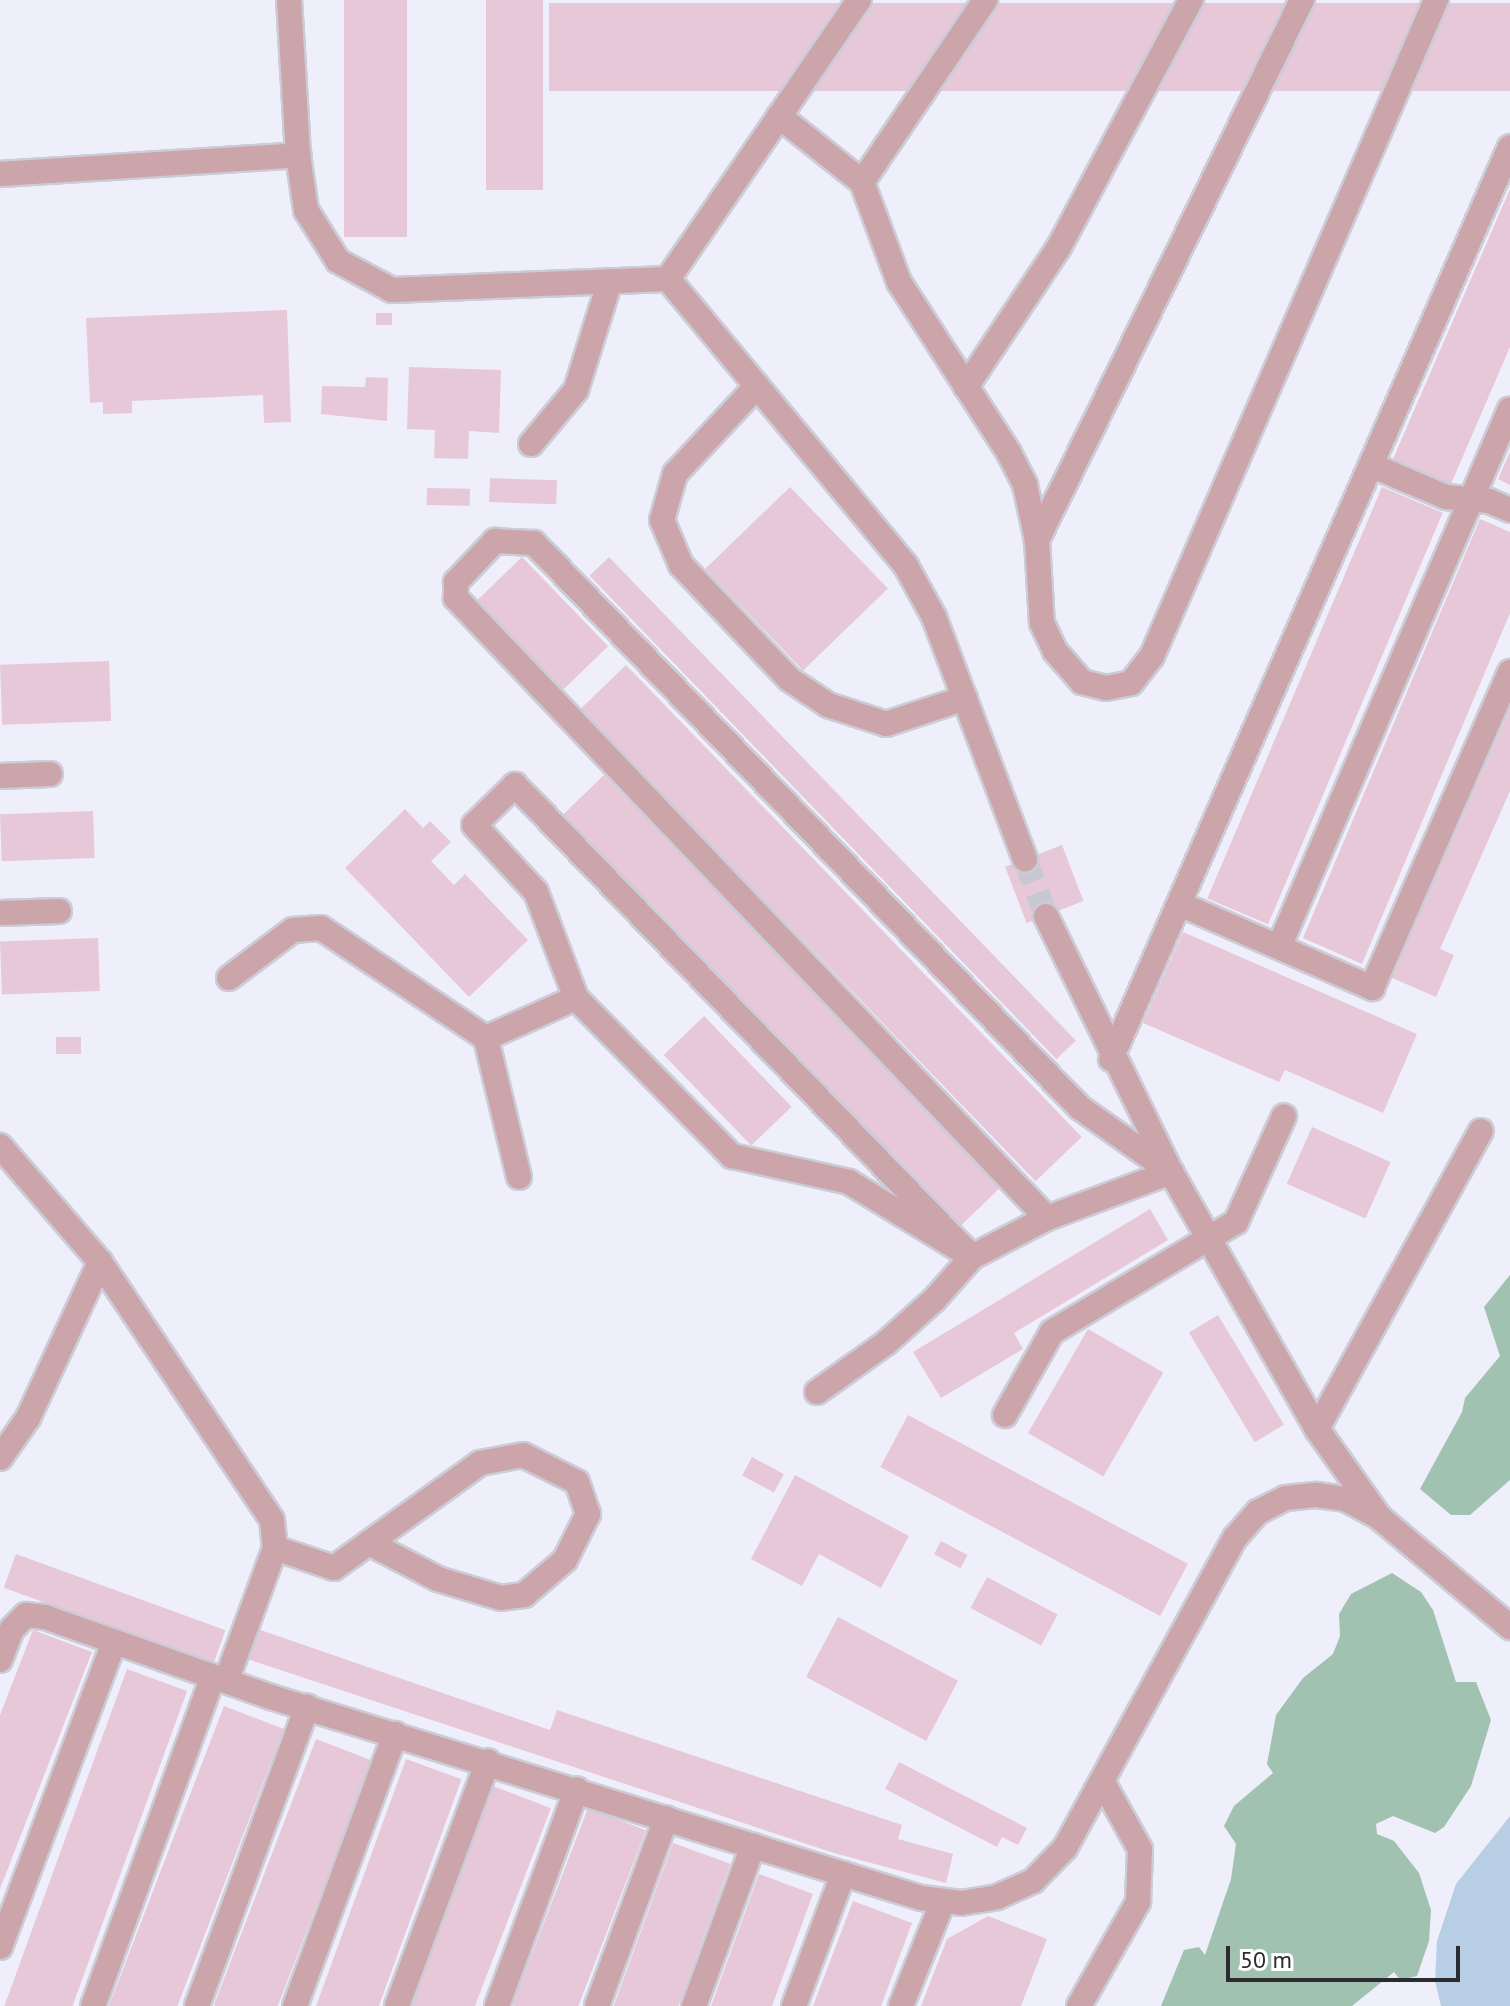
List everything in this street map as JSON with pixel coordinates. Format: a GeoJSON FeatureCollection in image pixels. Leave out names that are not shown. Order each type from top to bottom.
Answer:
{"type":"FeatureCollection","features":[{"type":"Feature","properties":{"kind":"street"},"geometry":{"type":"LineString","coordinates":[[289,0],[298,155],[306,210],[338,261],[392,290],[668,279]]}},
{"type":"Feature","properties":{"kind":"street"},"geometry":{"type":"LineString","coordinates":[[668,279],[859,0]]}},
{"type":"Feature","properties":{"kind":"street"},"geometry":{"type":"LineString","coordinates":[[862,182],[985,0]]}},
{"type":"Feature","properties":{"kind":"street"},"geometry":{"type":"LineString","coordinates":[[966,387],[1059,247],[1191,0]]}},
{"type":"Feature","properties":{"kind":"street"},"geometry":{"type":"LineString","coordinates":[[1037,540],[1302,0]]}},
{"type":"Feature","properties":{"kind":"street"},"geometry":{"type":"LineString","coordinates":[[779,116],[862,182],[899,282],[1025,485],[1037,540],[1036,589],[1055,651],[1082,682],[1106,688],[1131,683],[1152,656],[1436,0]]}},
{"type":"Feature","properties":{"kind":"street"},"geometry":{"type":"LineString","coordinates":[[1111,1059],[1510,147]]}},
{"type":"Feature","properties":{"kind":"street"},"geometry":{"type":"LineString","coordinates":[[0,174],[298,155]]}},
{"type":"Feature","properties":{"kind":"street"},"geometry":{"type":"LineString","coordinates":[[668,279],[906,566],[934,617],[1025,859]]}},
{"type":"Feature","properties":{"kind":"street"},"geometry":{"type":"LineString","coordinates":[[531,444],[576,390],[610,281]]}},
{"type":"Feature","properties":{"kind":"street"},"geometry":{"type":"LineString","coordinates":[[757,386],[675,474],[662,520],[681,565],[789,679],[828,705],[886,724],[965,698]]}},
{"type":"Feature","properties":{"kind":"street"},"geometry":{"type":"LineString","coordinates":[[1279,947],[1510,409]]}},
{"type":"Feature","properties":{"kind":"street"},"geometry":{"type":"LineString","coordinates":[[1371,465],[1446,497],[1471,499],[1510,510]]}},
{"type":"Feature","properties":{"kind":"street"},"geometry":{"type":"LineString","coordinates":[[1047,1218],[456,598],[456,582],[495,541],[534,543],[1079,1107],[1171,1172]]}},
{"type":"Feature","properties":{"kind":"street"},"geometry":{"type":"LineString","coordinates":[[1180,904],[1372,988],[1510,672]]}},
{"type":"Feature","properties":{"kind":"street"},"geometry":{"type":"LineString","coordinates":[[0,776],[50,774]]}},
{"type":"Feature","properties":{"kind":"street"},"geometry":{"type":"LineString","coordinates":[[515,785],[972,1257],[849,1182],[732,1156],[576,998],[536,892],[474,825],[515,785]]}},
{"type":"Feature","properties":{"kind":"street"},"geometry":{"type":"LineString","coordinates":[[0,913],[59,911]]}},
{"type":"Feature","properties":{"kind":"street"},"geometry":{"type":"LineString","coordinates":[[1046,916],[1111,1059],[1208,1239],[1317,1429],[1380,1518]]}},
{"type":"Feature","properties":{"kind":"street"},"geometry":{"type":"LineString","coordinates":[[229,978],[293,930],[321,928],[486,1038],[519,1177]]}},
{"type":"Feature","properties":{"kind":"street"},"geometry":{"type":"LineString","coordinates":[[486,1038],[576,998]]}},
{"type":"Feature","properties":{"kind":"street"},"geometry":{"type":"LineString","coordinates":[[1005,1415],[1052,1332],[1236,1222],[1284,1116]]}},
{"type":"Feature","properties":{"kind":"street"},"geometry":{"type":"LineString","coordinates":[[1317,1429],[1481,1131]]}},
{"type":"Feature","properties":{"kind":"street"},"geometry":{"type":"LineString","coordinates":[[0,1146],[100,1262],[272,1520],[275,1548],[219,1679],[93,2006]]}},
{"type":"Feature","properties":{"kind":"street"},"geometry":{"type":"LineString","coordinates":[[817,1392],[896,1334],[972,1257],[1047,1218],[1171,1172]]}},
{"type":"Feature","properties":{"kind":"street"},"geometry":{"type":"LineString","coordinates":[[0,1458],[28,1418],[100,1262]]}},
{"type":"Feature","properties":{"kind":"street"},"geometry":{"type":"LineString","coordinates":[[275,1548],[334,1568],[480,1463],[523,1455],[577,1482],[588,1514],[565,1560],[524,1595],[501,1598],[438,1579],[369,1543]]}},
{"type":"Feature","properties":{"kind":"street"},"geometry":{"type":"LineString","coordinates":[[0,1660],[12,1629],[26,1615],[307,1707],[843,1874],[943,1901],[997,1897],[1033,1881],[1065,1848],[1235,1538],[1258,1512],[1286,1498],[1317,1495],[1345,1499],[1380,1518],[1510,1627]]}},
{"type":"Feature","properties":{"kind":"street"},"geometry":{"type":"LineString","coordinates":[[0,1947],[114,1642]]}},
{"type":"Feature","properties":{"kind":"street"},"geometry":{"type":"LineString","coordinates":[[197,2006],[307,1707]]}},
{"type":"Feature","properties":{"kind":"street"},"geometry":{"type":"LineString","coordinates":[[295,2006],[395,1734]]}},
{"type":"Feature","properties":{"kind":"street"},"geometry":{"type":"LineString","coordinates":[[397,2006],[488,1761]]}},
{"type":"Feature","properties":{"kind":"street"},"geometry":{"type":"LineString","coordinates":[[1079,2006],[1138,1902],[1140,1849],[1102,1781]]}},
{"type":"Feature","properties":{"kind":"street"},"geometry":{"type":"LineString","coordinates":[[497,2006],[577,1789]]}},
{"type":"Feature","properties":{"kind":"street"},"geometry":{"type":"LineString","coordinates":[[597,2006],[666,1818]]}},
{"type":"Feature","properties":{"kind":"street"},"geometry":{"type":"LineString","coordinates":[[694,2006],[753,1846]]}},
{"type":"Feature","properties":{"kind":"street"},"geometry":{"type":"LineString","coordinates":[[794,2006],[843,1874]]}},
{"type":"Feature","properties":{"kind":"street"},"geometry":{"type":"LineString","coordinates":[[901,2006],[943,1901]]}},
{"type":"Feature","properties":{"kind":"green space"},"geometry":{"type":"Polygon","coordinates":[[[1510,1275],[1510,1480],[1470,1515],[1451,1515],[1420,1489],[1462,1412],[1465,1398],[1500,1356],[1484,1307],[1510,1275]]]}},
{"type":"Feature","properties":{"kind":"green space"},"geometry":{"type":"Polygon","coordinates":[[[1392,1573],[1421,1592],[1433,1610],[1456,1682],[1476,1682],[1491,1720],[1471,1786],[1444,1827],[1435,1833],[1393,1816],[1376,1824],[1377,1834],[1394,1841],[1419,1873],[1431,1910],[1429,1941],[1417,1976],[1400,1980],[1394,1972],[1352,2006],[1161,2006],[1184,1950],[1199,1947],[1205,1955],[1231,1879],[1236,1844],[1224,1826],[1234,1806],[1273,1773],[1267,1764],[1276,1715],[1303,1678],[1333,1654],[1340,1636],[1339,1614],[1351,1594],[1392,1573]]]}},
{"type":"Feature","properties":{"kind":"water"},"geometry":{"type":"Polygon","coordinates":[[[1510,1816],[1510,2006],[1441,2006],[1435,1981],[1437,1941],[1456,1884],[1510,1816]]]}},
{"type":"Feature","properties":{"kind":"building"},"geometry":{"type":"Polygon","coordinates":[[[344,0],[407,0],[407,237],[344,237],[344,0]]]}},
{"type":"Feature","properties":{"kind":"building"},"geometry":{"type":"Polygon","coordinates":[[[486,0],[543,0],[543,190],[486,190],[486,0]]]}},
{"type":"Feature","properties":{"kind":"building"},"geometry":{"type":"Polygon","coordinates":[[[549,3],[1510,3],[1510,91],[549,91],[549,3]]]}},
{"type":"Feature","properties":{"kind":"building"},"geometry":{"type":"Polygon","coordinates":[[[1510,189],[1510,347],[1451,484],[1393,459],[1510,189]]]}},
{"type":"Feature","properties":{"kind":"building"},"geometry":{"type":"Polygon","coordinates":[[[287,310],[291,422],[264,423],[263,395],[132,401],[132,413],[103,414],[103,402],[90,403],[86,318],[287,310]]]}},
{"type":"Feature","properties":{"kind":"building"},"geometry":{"type":"Polygon","coordinates":[[[376,313],[392,313],[392,325],[376,325],[376,313]]]}},
{"type":"Feature","properties":{"kind":"building"},"geometry":{"type":"Polygon","coordinates":[[[409,367],[501,370],[499,433],[469,431],[468,459],[434,458],[435,430],[407,429],[409,367]]]}},
{"type":"Feature","properties":{"kind":"building"},"geometry":{"type":"Polygon","coordinates":[[[366,377],[388,378],[387,421],[321,414],[322,386],[365,387],[366,377]]]}},
{"type":"Feature","properties":{"kind":"building"},"geometry":{"type":"Polygon","coordinates":[[[1510,452],[1510,485],[1498,479],[1510,452]]]}},
{"type":"Feature","properties":{"kind":"building"},"geometry":{"type":"Polygon","coordinates":[[[490,478],[557,480],[556,504],[489,502],[490,478]]]}},
{"type":"Feature","properties":{"kind":"building"},"geometry":{"type":"Polygon","coordinates":[[[790,487],[888,588],[803,670],[705,569],[790,487]]]}},
{"type":"Feature","properties":{"kind":"building"},"geometry":{"type":"Polygon","coordinates":[[[1382,487],[1443,513],[1268,924],[1207,898],[1382,487]]]}},
{"type":"Feature","properties":{"kind":"building"},"geometry":{"type":"Polygon","coordinates":[[[427,488],[470,489],[470,506],[427,505],[427,488]]]}},
{"type":"Feature","properties":{"kind":"building"},"geometry":{"type":"Polygon","coordinates":[[[1480,519],[1510,532],[1510,613],[1362,964],[1303,938],[1480,519]]]}},
{"type":"Feature","properties":{"kind":"building"},"geometry":{"type":"Polygon","coordinates":[[[522,557],[608,646],[562,691],[476,601],[522,557]]]}},
{"type":"Feature","properties":{"kind":"building"},"geometry":{"type":"Polygon","coordinates":[[[609,557],[1076,1040],[1056,1059],[590,576],[609,557]]]}},
{"type":"Feature","properties":{"kind":"building"},"geometry":{"type":"Polygon","coordinates":[[[109,661],[111,721],[2,725],[0,665],[109,661]]]}},
{"type":"Feature","properties":{"kind":"building"},"geometry":{"type":"Polygon","coordinates":[[[626,665],[1082,1137],[1036,1181],[580,709],[626,665]]]}},
{"type":"Feature","properties":{"kind":"building"},"geometry":{"type":"Polygon","coordinates":[[[1510,709],[1510,791],[1440,949],[1454,955],[1436,997],[1392,978],[1510,709]]]}},
{"type":"Feature","properties":{"kind":"building"},"geometry":{"type":"Polygon","coordinates":[[[604,775],[1001,1186],[959,1227],[562,816],[604,775]]]}},
{"type":"Feature","properties":{"kind":"building"},"geometry":{"type":"Polygon","coordinates":[[[405,809],[423,828],[430,821],[451,842],[431,861],[454,885],[465,874],[528,940],[469,997],[345,868],[405,809]]]}},
{"type":"Feature","properties":{"kind":"building"},"geometry":{"type":"Polygon","coordinates":[[[93,811],[95,858],[2,861],[0,814],[93,811]]]}},
{"type":"Feature","properties":{"kind":"building"},"geometry":{"type":"Polygon","coordinates":[[[1062,845],[1084,901],[1027,923],[1005,867],[1062,845]]]}},
{"type":"Feature","properties":{"kind":"building"},"geometry":{"type":"Polygon","coordinates":[[[1183,932],[1417,1034],[1383,1113],[1285,1070],[1279,1082],[1143,1023],[1183,932]]]}},
{"type":"Feature","properties":{"kind":"building"},"geometry":{"type":"Polygon","coordinates":[[[98,938],[100,991],[2,994],[0,941],[98,938]]]}},
{"type":"Feature","properties":{"kind":"building"},"geometry":{"type":"Polygon","coordinates":[[[704,1016],[792,1107],[751,1146],[664,1055],[704,1016]]]}},
{"type":"Feature","properties":{"kind":"building"},"geometry":{"type":"Polygon","coordinates":[[[56,1037],[81,1037],[81,1054],[56,1054],[56,1037]]]}},
{"type":"Feature","properties":{"kind":"building"},"geometry":{"type":"Polygon","coordinates":[[[1312,1127],[1391,1162],[1365,1219],[1287,1184],[1312,1127]]]}},
{"type":"Feature","properties":{"kind":"building"},"geometry":{"type":"Polygon","coordinates":[[[1150,1209],[1168,1240],[1014,1333],[1023,1349],[941,1398],[913,1352],[1150,1209]]]}},
{"type":"Feature","properties":{"kind":"building"},"geometry":{"type":"Polygon","coordinates":[[[1218,1315],[1284,1425],[1255,1442],[1189,1333],[1218,1315]]]}},
{"type":"Feature","properties":{"kind":"building"},"geometry":{"type":"Polygon","coordinates":[[[1088,1329],[1163,1372],[1103,1476],[1028,1433],[1088,1329]]]}},
{"type":"Feature","properties":{"kind":"building"},"geometry":{"type":"Polygon","coordinates":[[[908,1415],[1188,1564],[1160,1616],[880,1467],[908,1415]]]}},
{"type":"Feature","properties":{"kind":"building"},"geometry":{"type":"Polygon","coordinates":[[[752,1457],[784,1474],[774,1492],[742,1476],[752,1457]]]}},
{"type":"Feature","properties":{"kind":"building"},"geometry":{"type":"Polygon","coordinates":[[[795,1475],[909,1536],[881,1588],[819,1554],[802,1586],[751,1559],[795,1475]]]}},
{"type":"Feature","properties":{"kind":"building"},"geometry":{"type":"Polygon","coordinates":[[[941,1541],[967,1555],[960,1568],[934,1554],[941,1541]]]}},
{"type":"Feature","properties":{"kind":"building"},"geometry":{"type":"Polygon","coordinates":[[[16,1554],[226,1630],[213,1664],[4,1588],[16,1554]]]}},
{"type":"Feature","properties":{"kind":"building"},"geometry":{"type":"Polygon","coordinates":[[[987,1577],[1058,1615],[1041,1645],[971,1608],[987,1577]]]}},
{"type":"Feature","properties":{"kind":"building"},"geometry":{"type":"Polygon","coordinates":[[[838,1617],[958,1681],[926,1741],[806,1677],[838,1617]]]}},
{"type":"Feature","properties":{"kind":"building"},"geometry":{"type":"Polygon","coordinates":[[[252,1627],[550,1730],[557,1710],[902,1825],[898,1839],[953,1854],[946,1883],[834,1853],[241,1657],[252,1627]]]}},
{"type":"Feature","properties":{"kind":"building"},"geometry":{"type":"Polygon","coordinates":[[[33,1630],[92,1652],[0,1889],[0,1715],[33,1630]]]}},
{"type":"Feature","properties":{"kind":"building"},"geometry":{"type":"Polygon","coordinates":[[[127,1669],[187,1691],[72,2006],[4,2006],[127,1669]]]}},
{"type":"Feature","properties":{"kind":"building"},"geometry":{"type":"Polygon","coordinates":[[[224,1706],[284,1729],[177,2006],[109,2006],[224,1706]]]}},
{"type":"Feature","properties":{"kind":"building"},"geometry":{"type":"Polygon","coordinates":[[[316,1739],[372,1761],[278,2006],[214,2005],[316,1739]]]}},
{"type":"Feature","properties":{"kind":"building"},"geometry":{"type":"Polygon","coordinates":[[[406,1759],[461,1779],[379,2006],[316,2006],[406,1759]]]}},
{"type":"Feature","properties":{"kind":"building"},"geometry":{"type":"Polygon","coordinates":[[[899,1762],[1027,1828],[1018,1845],[1002,1837],[997,1847],[885,1789],[899,1762]]]}},
{"type":"Feature","properties":{"kind":"building"},"geometry":{"type":"Polygon","coordinates":[[[493,1786],[551,1808],[475,2006],[409,2004],[493,1786]]]}},
{"type":"Feature","properties":{"kind":"building"},"geometry":{"type":"Polygon","coordinates":[[[588,1808],[646,1830],[578,2006],[512,2005],[588,1808]]]}},
{"type":"Feature","properties":{"kind":"building"},"geometry":{"type":"Polygon","coordinates":[[[673,1843],[730,1864],[679,2006],[614,2006],[673,1843]]]}},
{"type":"Feature","properties":{"kind":"building"},"geometry":{"type":"Polygon","coordinates":[[[759,1874],[813,1894],[772,2006],[711,2006],[759,1874]]]}},
{"type":"Feature","properties":{"kind":"building"},"geometry":{"type":"Polygon","coordinates":[[[853,1901],[912,1923],[881,2006],[813,2006],[853,1901]]]}},
{"type":"Feature","properties":{"kind":"building"},"geometry":{"type":"Polygon","coordinates":[[[988,1916],[1047,1939],[1021,2006],[921,2006],[947,1939],[988,1916]]]}},
{"type":"Feature","properties":{"kind":"tunnel"},"geometry":{"type":"LineString","coordinates":[[1025,859],[1046,916]]}}]}
